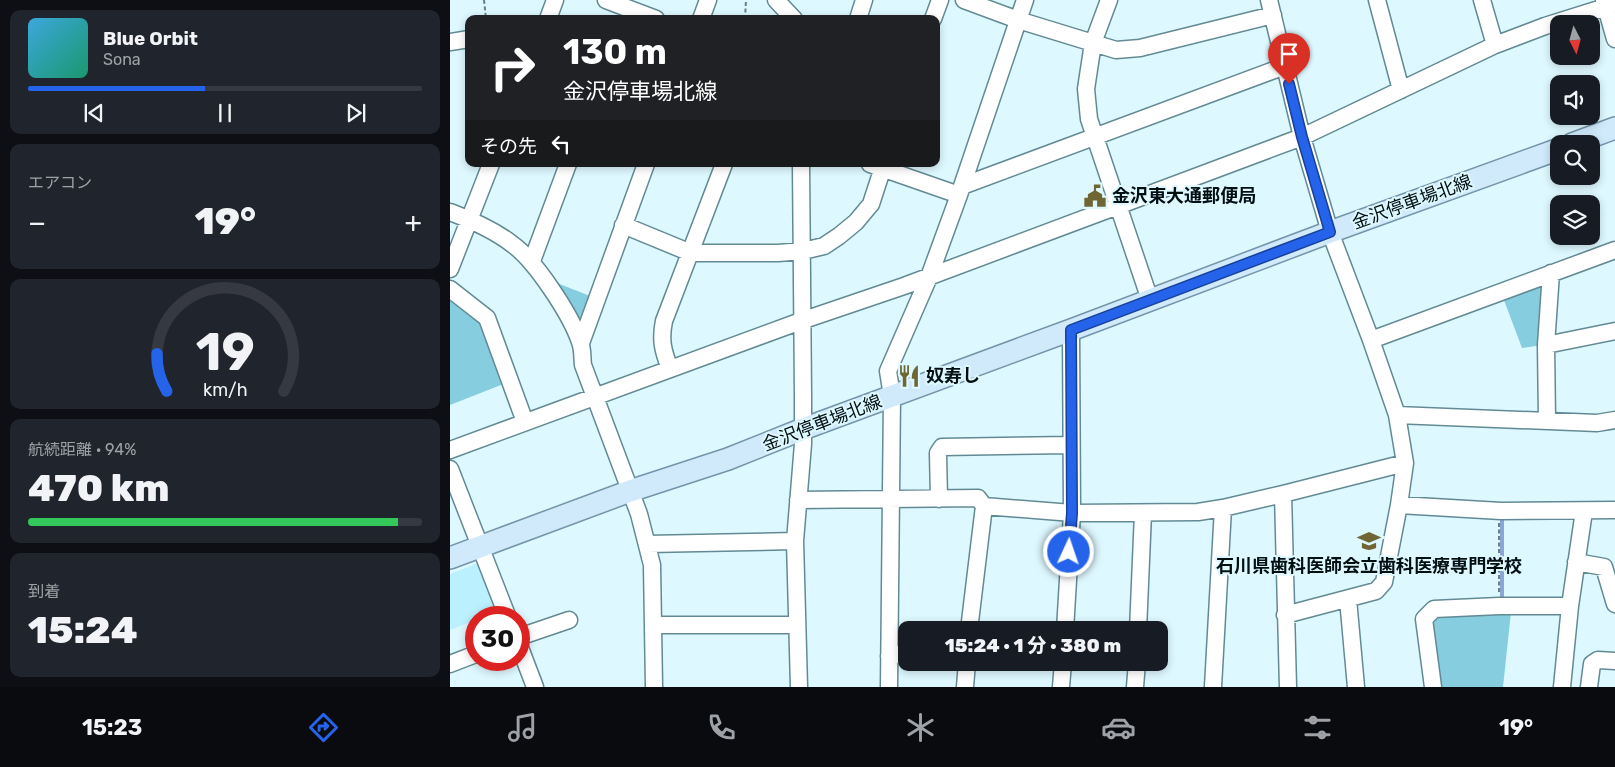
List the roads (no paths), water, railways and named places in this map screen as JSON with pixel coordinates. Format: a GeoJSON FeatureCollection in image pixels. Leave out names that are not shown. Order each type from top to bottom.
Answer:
{"type":"FeatureCollection","features":[{"type":"Feature","properties":{"kind":"main road"},"geometry":{"type":"LineString","coordinates":[[1596,135],[1615,128]]}},
{"type":"Feature","properties":{"kind":"main road","name":"金沢停車場北線"},"geometry":{"type":"LineString","coordinates":[[450,558],[630,491],[728,459],[803,429],[1550,151]]}},
{"type":"Feature","properties":{"kind":"street"},"geometry":{"type":"LineString","coordinates":[[549,15],[555,0]]}},
{"type":"Feature","properties":{"kind":"street"},"geometry":{"type":"LineString","coordinates":[[702,15],[708,0]]}},
{"type":"Feature","properties":{"kind":"street"},"geometry":{"type":"LineString","coordinates":[[776,0],[790,15]]}},
{"type":"Feature","properties":{"kind":"street"},"geometry":{"type":"LineString","coordinates":[[859,15],[864,0]]}},
{"type":"Feature","properties":{"kind":"street"},"geometry":{"type":"LineString","coordinates":[[934,15],[940,0]]}},
{"type":"Feature","properties":{"kind":"street"},"geometry":{"type":"LineString","coordinates":[[964,0],[1018,20],[1116,50],[1140,48],[1271,7],[1302,137],[1330,232],[1397,415],[1405,463],[1384,582],[1376,591],[1285,615]]}},
{"type":"Feature","properties":{"kind":"street"},"geometry":{"type":"LineString","coordinates":[[889,687],[892,396],[888,371],[929,277],[961,190],[1025,0]]}},
{"type":"Feature","properties":{"kind":"street"},"geometry":{"type":"LineString","coordinates":[[1109,0],[1093,43],[1086,89],[1088,119],[1150,300]]}},
{"type":"Feature","properties":{"kind":"street"},"geometry":{"type":"LineString","coordinates":[[1377,0],[1401,90]]}},
{"type":"Feature","properties":{"kind":"street"},"geometry":{"type":"LineString","coordinates":[[1482,0],[1495,45]]}},
{"type":"Feature","properties":{"kind":"street"},"geometry":{"type":"LineString","coordinates":[[613,1],[646,15]]}},
{"type":"Feature","properties":{"kind":"street"},"geometry":{"type":"LineString","coordinates":[[450,450],[929,277],[1302,137],[1495,45],[1608,4],[1615,39]]}},
{"type":"Feature","properties":{"kind":"street"},"geometry":{"type":"LineString","coordinates":[[450,42],[465,40]]}},
{"type":"Feature","properties":{"kind":"street"},"geometry":{"type":"LineString","coordinates":[[886,167],[961,190],[1094,137],[1285,66]]}},
{"type":"Feature","properties":{"kind":"street"},"geometry":{"type":"LineString","coordinates":[[450,269],[490,167]]}},
{"type":"Feature","properties":{"kind":"street"},"geometry":{"type":"LineString","coordinates":[[532,261],[567,167]]}},
{"type":"Feature","properties":{"kind":"street"},"geometry":{"type":"LineString","coordinates":[[581,343],[645,167]]}},
{"type":"Feature","properties":{"kind":"street"},"geometry":{"type":"LineString","coordinates":[[670,369],[663,350],[662,332],[664,321],[723,167]]}},
{"type":"Feature","properties":{"kind":"street"},"geometry":{"type":"LineString","coordinates":[[799,687],[795,541],[803,429],[801,167]]}},
{"type":"Feature","properties":{"kind":"street"},"geometry":{"type":"LineString","coordinates":[[623,225],[691,253],[778,253],[803,251],[824,246],[856,222],[871,204],[879,167]]}},
{"type":"Feature","properties":{"kind":"street"},"geometry":{"type":"LineString","coordinates":[[450,212],[470,220],[512,244],[532,261],[561,304],[581,343],[583,365],[630,491],[652,565],[654,687]]}},
{"type":"Feature","properties":{"kind":"street"},"geometry":{"type":"LineString","coordinates":[[1371,340],[1615,250]]}},
{"type":"Feature","properties":{"kind":"street"},"geometry":{"type":"LineString","coordinates":[[1547,421],[1546,345],[1551,273]]}},
{"type":"Feature","properties":{"kind":"street"},"geometry":{"type":"LineString","coordinates":[[450,289],[487,318],[525,422]]}},
{"type":"Feature","properties":{"kind":"street"},"geometry":{"type":"LineString","coordinates":[[1066,621],[1072,513],[1071,330]]}},
{"type":"Feature","properties":{"kind":"street"},"geometry":{"type":"LineString","coordinates":[[1546,345],[1615,331]]}},
{"type":"Feature","properties":{"kind":"street"},"geometry":{"type":"LineString","coordinates":[[1397,415],[1597,423],[1615,420]]}},
{"type":"Feature","properties":{"kind":"street"},"geometry":{"type":"LineString","coordinates":[[939,499],[938,453],[942,447],[1071,445]]}},
{"type":"Feature","properties":{"kind":"street"},"geometry":{"type":"LineString","coordinates":[[984,506],[1072,513],[1198,512],[1283,494],[1405,463]]}},
{"type":"Feature","properties":{"kind":"street"},"geometry":{"type":"LineString","coordinates":[[450,469],[503,606]]}},
{"type":"Feature","properties":{"kind":"street"},"geometry":{"type":"LineString","coordinates":[[1283,494],[1288,687]]}},
{"type":"Feature","properties":{"kind":"street"},"geometry":{"type":"LineString","coordinates":[[798,500],[978,498],[984,506],[971,621]]}},
{"type":"Feature","properties":{"kind":"street"},"geometry":{"type":"LineString","coordinates":[[1399,505],[1499,511],[1615,510]]}},
{"type":"Feature","properties":{"kind":"street"},"geometry":{"type":"LineString","coordinates":[[1213,687],[1223,508]]}},
{"type":"Feature","properties":{"kind":"street"},"geometry":{"type":"LineString","coordinates":[[1562,687],[1570,606],[1584,511]]}},
{"type":"Feature","properties":{"kind":"street"},"geometry":{"type":"LineString","coordinates":[[1138,621],[1143,513]]}},
{"type":"Feature","properties":{"kind":"street"},"geometry":{"type":"LineString","coordinates":[[647,544],[795,541]]}},
{"type":"Feature","properties":{"kind":"street"},"geometry":{"type":"LineString","coordinates":[[1576,562],[1604,567],[1615,604]]}},
{"type":"Feature","properties":{"kind":"street"},"geometry":{"type":"LineString","coordinates":[[1348,599],[1356,687]]}},
{"type":"Feature","properties":{"kind":"street"},"geometry":{"type":"LineString","coordinates":[[1433,687],[1424,619],[1434,609],[1499,606],[1570,606]]}},
{"type":"Feature","properties":{"kind":"street"},"geometry":{"type":"LineString","coordinates":[[530,633],[568,620]]}},
{"type":"Feature","properties":{"kind":"street"},"geometry":{"type":"LineString","coordinates":[[653,625],[797,625]]}},
{"type":"Feature","properties":{"kind":"street"},"geometry":{"type":"LineString","coordinates":[[889,656],[898,654]]}},
{"type":"Feature","properties":{"kind":"street"},"geometry":{"type":"LineString","coordinates":[[450,664],[465,658]]}},
{"type":"Feature","properties":{"kind":"street"},"geometry":{"type":"LineString","coordinates":[[1589,687],[1592,664],[1598,660],[1615,661]]}},
{"type":"Feature","properties":{"kind":"street"},"geometry":{"type":"LineString","coordinates":[[529,671],[535,687]]}},
{"type":"Feature","properties":{"kind":"street"},"geometry":{"type":"LineString","coordinates":[[965,687],[966,671]]}},
{"type":"Feature","properties":{"kind":"street"},"geometry":{"type":"LineString","coordinates":[[1061,687],[1062,671]]}},
{"type":"Feature","properties":{"kind":"street"},"geometry":{"type":"LineString","coordinates":[[1136,671],[1136,687]]}},
{"type":"Feature","properties":{"kind":"waterway"},"geometry":{"type":"LineString","coordinates":[[1502,515],[1502,602]]}},
{"type":"Feature","properties":{"kind":"place","name":"金沢東大通郵便局"},"geometry":{"type":"Point","coordinates":[1095,196]}},
{"type":"Feature","properties":{"kind":"place","name":"奴寿し"},"geometry":{"type":"Point","coordinates":[909,376]}},
{"type":"Feature","properties":{"kind":"place","name":"石川県歯科医師会立歯科医療専門学校"},"geometry":{"type":"Point","coordinates":[1369,541]}}]}
